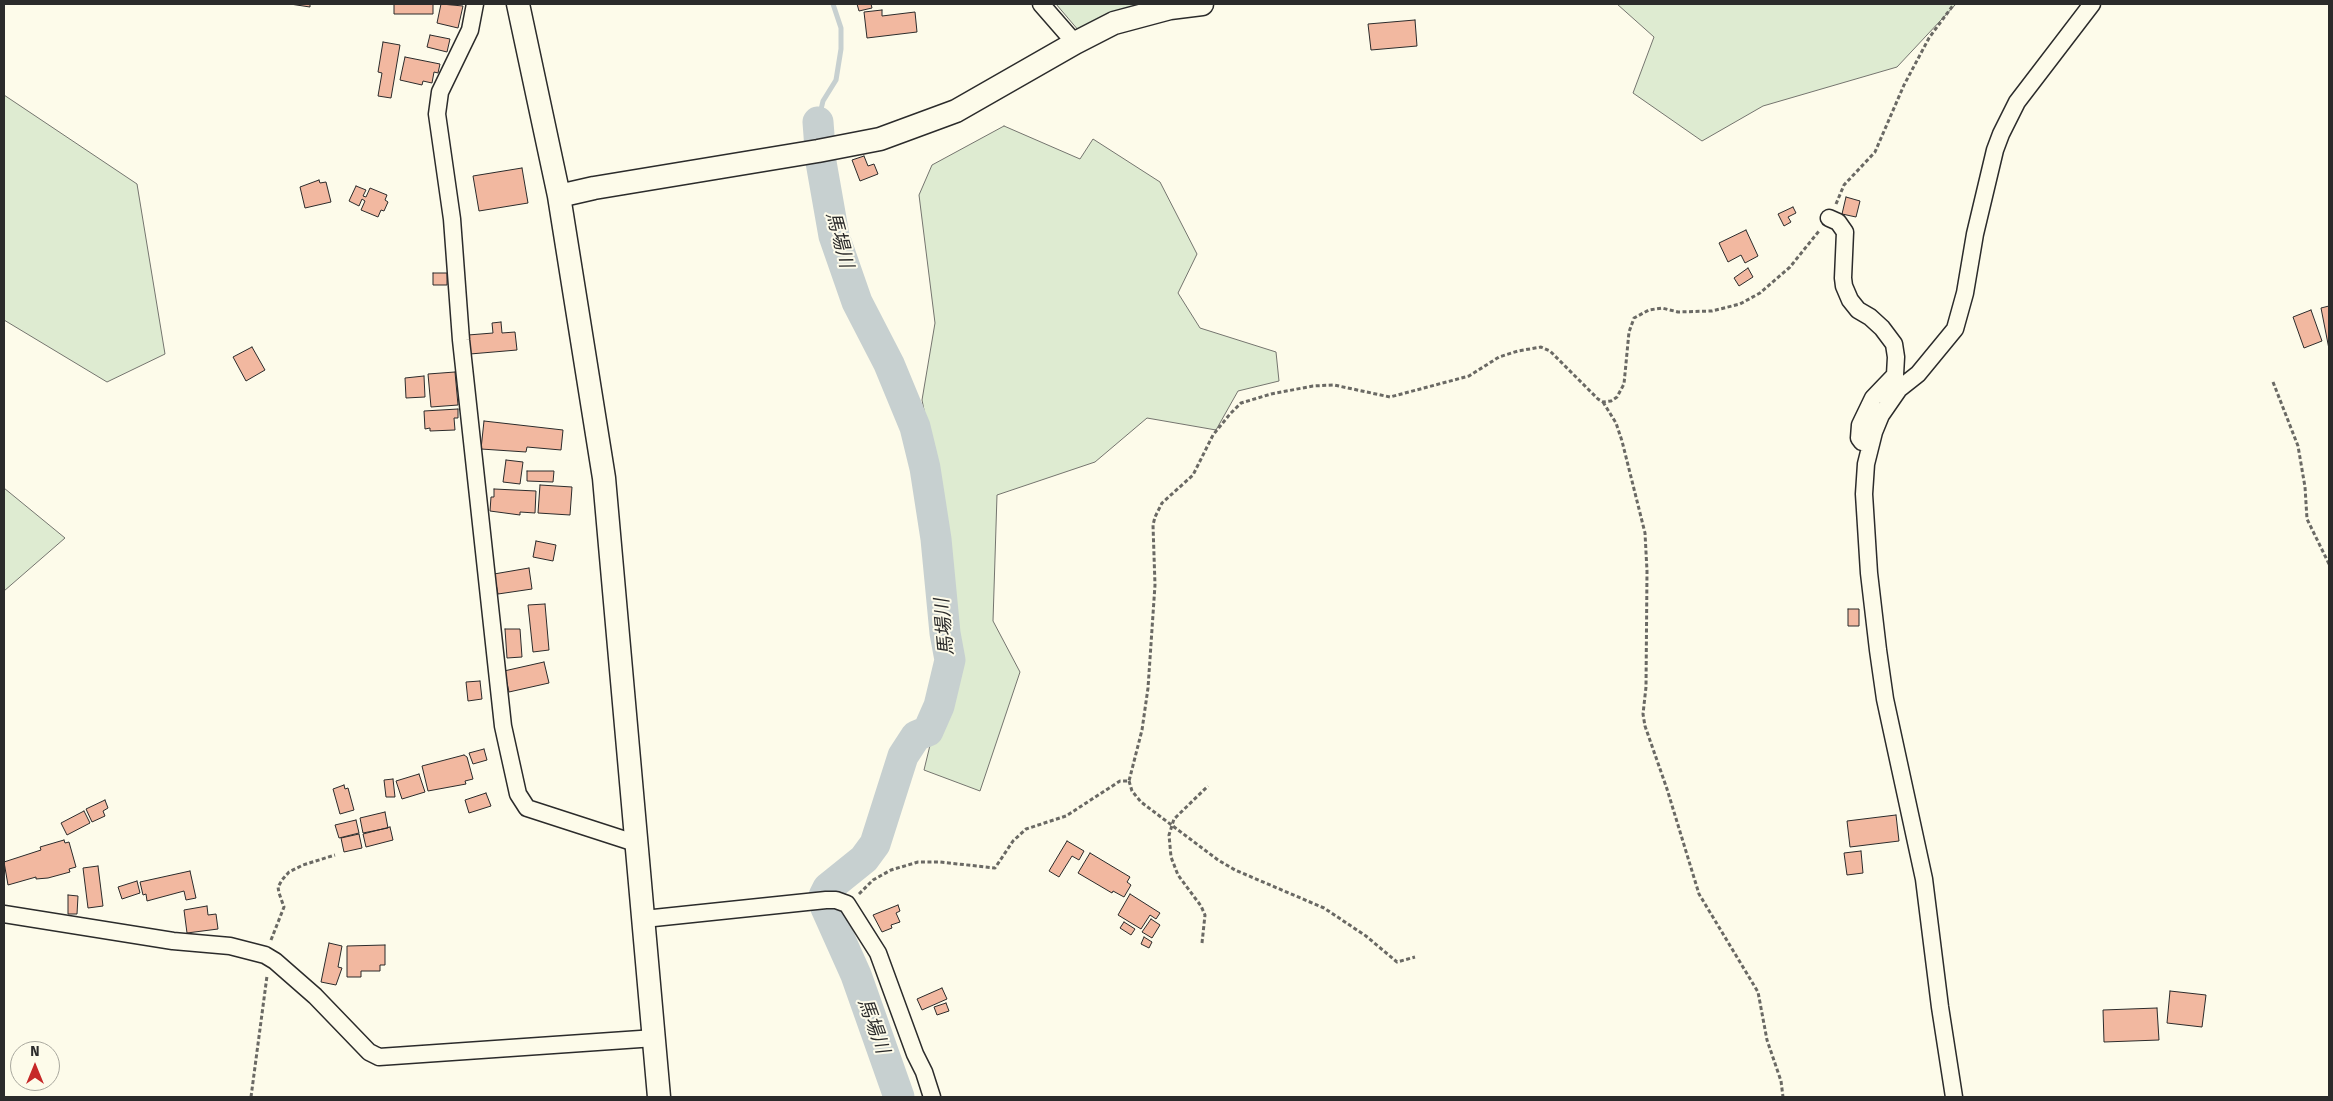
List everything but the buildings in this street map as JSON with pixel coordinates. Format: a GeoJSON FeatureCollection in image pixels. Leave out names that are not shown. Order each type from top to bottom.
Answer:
{"type":"FeatureCollection","features":[{"type":"Feature","properties":{"kind":"street"},"geometry":{"type":"LineString","coordinates":[[475,4],[470,30],[440,92],[437,114],[452,219],[461,340],[503,726],[518,794],[527,808],[636,843]]}},
{"type":"Feature","properties":{"kind":"street"},"geometry":{"type":"LineString","coordinates":[[518,4],[560,196],[604,478],[659,1097]]}},
{"type":"Feature","properties":{"kind":"street"},"geometry":{"type":"LineString","coordinates":[[1041,4],[1075,43]]}},
{"type":"Feature","properties":{"kind":"street"},"geometry":{"type":"LineString","coordinates":[[560,196],[594,188],[818,152],[880,139],[956,111],[1075,43],[1114,23],[1170,8],[1202,4]]}},
{"type":"Feature","properties":{"kind":"street"},"geometry":{"type":"LineString","coordinates":[[1954,1097],[1940,1007],[1924,879],[1885,699],[1878,650],[1869,573],[1864,494],[1866,464],[1881,415],[1899,389],[1918,374],[1955,329],[1965,294],[1975,234],[1995,150],[2001,134],[2017,102],[2092,4]]}},
{"type":"Feature","properties":{"kind":"street"},"geometry":{"type":"LineString","coordinates":[[1829,218],[1838,222],[1844,232],[1843,278],[1850,300],[1858,310],[1870,317],[1882,328],[1894,344],[1896,357],[1895,375],[1873,398],[1860,425],[1858,438],[1862,442],[1871,443]]}},
{"type":"Feature","properties":{"kind":"street"},"geometry":{"type":"LineString","coordinates":[[644,919],[826,900],[836,900],[847,904],[878,953],[932,1097]]}},
{"type":"Feature","properties":{"kind":"street"},"geometry":{"type":"LineString","coordinates":[[4,914],[173,941],[230,946],[265,955],[275,961],[315,996],[369,1052],[379,1058],[654,1038]]}},
{"type":"Feature","properties":{"kind":"path"},"geometry":{"type":"LineString","coordinates":[[1603,402],[1617,398],[1624,384],[1629,332],[1634,318],[1649,310],[1662,308],[1678,312],[1712,311],[1740,304],[1760,293],[1790,267],[1829,218],[1844,185],[1875,152],[1904,85],[1929,38],[1954,4]]}},
{"type":"Feature","properties":{"kind":"path"},"geometry":{"type":"LineString","coordinates":[[1415,957],[1398,962],[1366,936],[1324,908],[1235,870],[1141,802],[1132,791],[1129,781],[1142,730],[1148,688],[1155,585],[1153,526],[1162,503],[1193,476],[1213,435],[1241,403],[1271,394],[1313,386],[1334,385],[1390,397],[1470,376],[1499,357],[1540,347],[1550,351],[1590,392],[1603,402],[1616,423],[1622,441],[1645,533],[1647,571],[1645,726],[1667,789],[1699,894],[1758,992],[1767,1040],[1781,1080],[1783,1097]]}},
{"type":"Feature","properties":{"kind":"path"},"geometry":{"type":"LineString","coordinates":[[2273,382],[2298,446],[2305,487],[2307,519],[2329,564]]}},
{"type":"Feature","properties":{"kind":"path"},"geometry":{"type":"LineString","coordinates":[[847,904],[873,880],[891,870],[918,862],[940,862],[995,868],[1013,841],[1026,829],[1066,816],[1120,781],[1129,781]]}},
{"type":"Feature","properties":{"kind":"path"},"geometry":{"type":"LineString","coordinates":[[1202,943],[1205,915],[1201,906],[1178,875],[1169,850],[1171,825],[1174,819],[1208,786]]}},
{"type":"Feature","properties":{"kind":"green space"},"geometry":{"type":"Polygon","coordinates":[[[1056,4],[1146,4],[1079,31],[1056,4]]]}},
{"type":"Feature","properties":{"kind":"green space"},"geometry":{"type":"Polygon","coordinates":[[[1617,4],[1956,4],[1897,67],[1763,106],[1702,141],[1633,93],[1654,37],[1617,4]]]}},
{"type":"Feature","properties":{"kind":"green space"},"geometry":{"type":"Polygon","coordinates":[[[4,95],[137,184],[165,354],[107,382],[4,320],[4,95]]]}},
{"type":"Feature","properties":{"kind":"green space"},"geometry":{"type":"Polygon","coordinates":[[[1004,126],[1080,159],[1093,139],[1160,182],[1197,254],[1178,293],[1200,328],[1276,352],[1279,381],[1238,391],[1216,430],[1147,418],[1095,462],[997,495],[993,621],[1020,672],[980,791],[924,770],[954,646],[943,505],[922,400],[935,323],[919,195],[932,165],[1004,126]]]}},
{"type":"Feature","properties":{"kind":"green space"},"geometry":{"type":"Polygon","coordinates":[[[4,488],[65,538],[4,591],[4,488]]]}},
{"type":"Feature","properties":{"kind":"waterway"},"geometry":{"type":"LineString","coordinates":[[818,122],[823,101],[836,80],[841,49],[841,28],[833,4]]}},
{"type":"Feature","properties":{"kind":"waterway","name":"馬場川"},"geometry":{"type":"LineString","coordinates":[[818,122],[821,162],[834,236],[857,302],[889,364],[915,427],[925,468],[936,539],[945,633],[950,660],[939,706],[928,731],[916,736],[903,756],[875,844],[864,859],[828,888],[824,896],[826,908],[856,975],[899,1097]]}}]}
